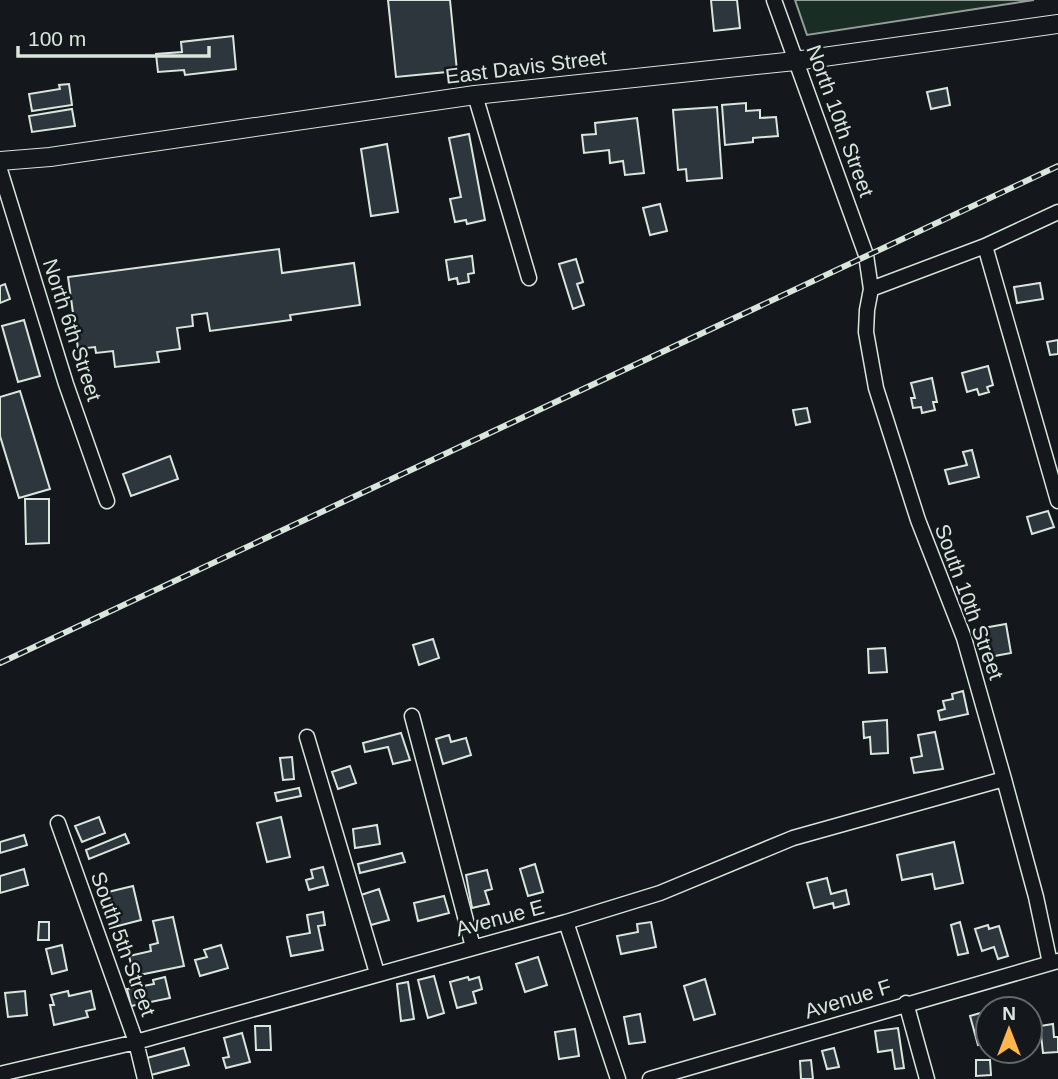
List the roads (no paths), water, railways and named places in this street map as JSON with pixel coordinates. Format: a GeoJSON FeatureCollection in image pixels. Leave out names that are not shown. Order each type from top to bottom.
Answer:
{"type":"FeatureCollection","features":[{"type":"Feature","properties":{"kind":"main road","name":"East Davis Street"},"geometry":{"type":"LineString","coordinates":[[0,161],[50,157],[475,95],[795,61],[1058,24]]}},
{"type":"Feature","properties":{"kind":"street","name":"North 10th Street"},"geometry":{"type":"LineString","coordinates":[[774,0],[866,255]]}},
{"type":"Feature","properties":{"kind":"street"},"geometry":{"type":"LineString","coordinates":[[475,95],[529,278]]}},
{"type":"Feature","properties":{"kind":"street","name":"North 6th Street"},"geometry":{"type":"LineString","coordinates":[[0,170],[65,384],[107,501]]}},
{"type":"Feature","properties":{"kind":"street"},"geometry":{"type":"LineString","coordinates":[[871,289],[985,246],[1058,212]]}},
{"type":"Feature","properties":{"kind":"street"},"geometry":{"type":"LineString","coordinates":[[985,246],[1058,501]]}},
{"type":"Feature","properties":{"kind":"street","name":"South 10th Street"},"geometry":{"type":"LineString","coordinates":[[866,255],[871,289],[866,332],[876,388],[918,520],[964,638],[1054,962]]}},
{"type":"Feature","properties":{"kind":"street"},"geometry":{"type":"LineString","coordinates":[[412,716],[474,947]]}},
{"type":"Feature","properties":{"kind":"street"},"geometry":{"type":"LineString","coordinates":[[307,737],[377,973]]}},
{"type":"Feature","properties":{"kind":"street","name":"Avenue E"},"geometry":{"type":"LineString","coordinates":[[0,1074],[136,1042],[566,922],[660,893],[793,838],[1004,779]]}},
{"type":"Feature","properties":{"kind":"street","name":"South 5th Street"},"geometry":{"type":"LineString","coordinates":[[58,824],[136,1042],[145,1079]]}},
{"type":"Feature","properties":{"kind":"street"},"geometry":{"type":"LineString","coordinates":[[566,922],[618,1079]]}},
{"type":"Feature","properties":{"kind":"street","name":"Avenue F"},"geometry":{"type":"LineString","coordinates":[[650,1079],[1054,962]]}},
{"type":"Feature","properties":{"kind":"street"},"geometry":{"type":"LineString","coordinates":[[906,1003],[927,1079]]}},
{"type":"Feature","properties":{"kind":"railway"},"geometry":{"type":"LineString","coordinates":[[0,663],[1058,166]]}}]}
